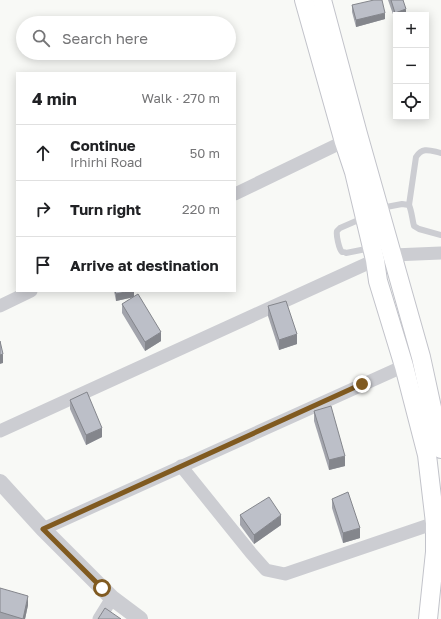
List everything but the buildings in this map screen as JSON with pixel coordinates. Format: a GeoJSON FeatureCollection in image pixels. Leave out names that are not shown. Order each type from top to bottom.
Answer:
{"type":"FeatureCollection","features":[{"type":"Feature","properties":{"kind":"main road"},"geometry":{"type":"LineString","coordinates":[[304,0],[351,138],[372,213],[393,255],[421,357],[441,449]]}},
{"type":"Feature","properties":{"kind":"main road"},"geometry":{"type":"LineString","coordinates":[[322,0],[351,138]]}},
{"type":"Feature","properties":{"kind":"main road"},"geometry":{"type":"LineString","coordinates":[[372,213],[373,254],[378,281],[404,366],[427,455],[435,523],[428,619]]}},
{"type":"Feature","properties":{"kind":"street"},"geometry":{"type":"LineString","coordinates":[[236,194],[351,138]]}},
{"type":"Feature","properties":{"kind":"street"},"geometry":{"type":"LineString","coordinates":[[393,255],[441,253]]}},
{"type":"Feature","properties":{"kind":"street"},"geometry":{"type":"LineString","coordinates":[[0,431],[373,254]]}},
{"type":"Feature","properties":{"kind":"street"},"geometry":{"type":"LineString","coordinates":[[0,306],[29,292]]}},
{"type":"Feature","properties":{"kind":"street"},"geometry":{"type":"LineString","coordinates":[[43,529],[404,366]]}},
{"type":"Feature","properties":{"kind":"street"},"geometry":{"type":"LineString","coordinates":[[181,466],[266,570],[285,574],[435,523]]}},
{"type":"Feature","properties":{"kind":"street"},"geometry":{"type":"LineString","coordinates":[[0,482],[43,529],[112,598],[140,619]]}},
{"type":"Feature","properties":{"kind":"street"},"geometry":{"type":"LineString","coordinates":[[99,619],[112,598]]}},
{"type":"Feature","properties":{"kind":"lane"},"geometry":{"type":"LineString","coordinates":[[441,153],[424,150],[419,152],[416,157],[409,205],[412,210],[412,221],[414,226],[419,229],[441,235]]}},
{"type":"Feature","properties":{"kind":"lane"},"geometry":{"type":"LineString","coordinates":[[373,254],[343,252],[336,235],[337,231],[340,228],[372,213],[402,204],[409,205]]}},
{"type":"Feature","properties":{"kind":"route"},"geometry":{"type":"LineString","coordinates":[[102,588],[43,529],[362,384]]}}]}
